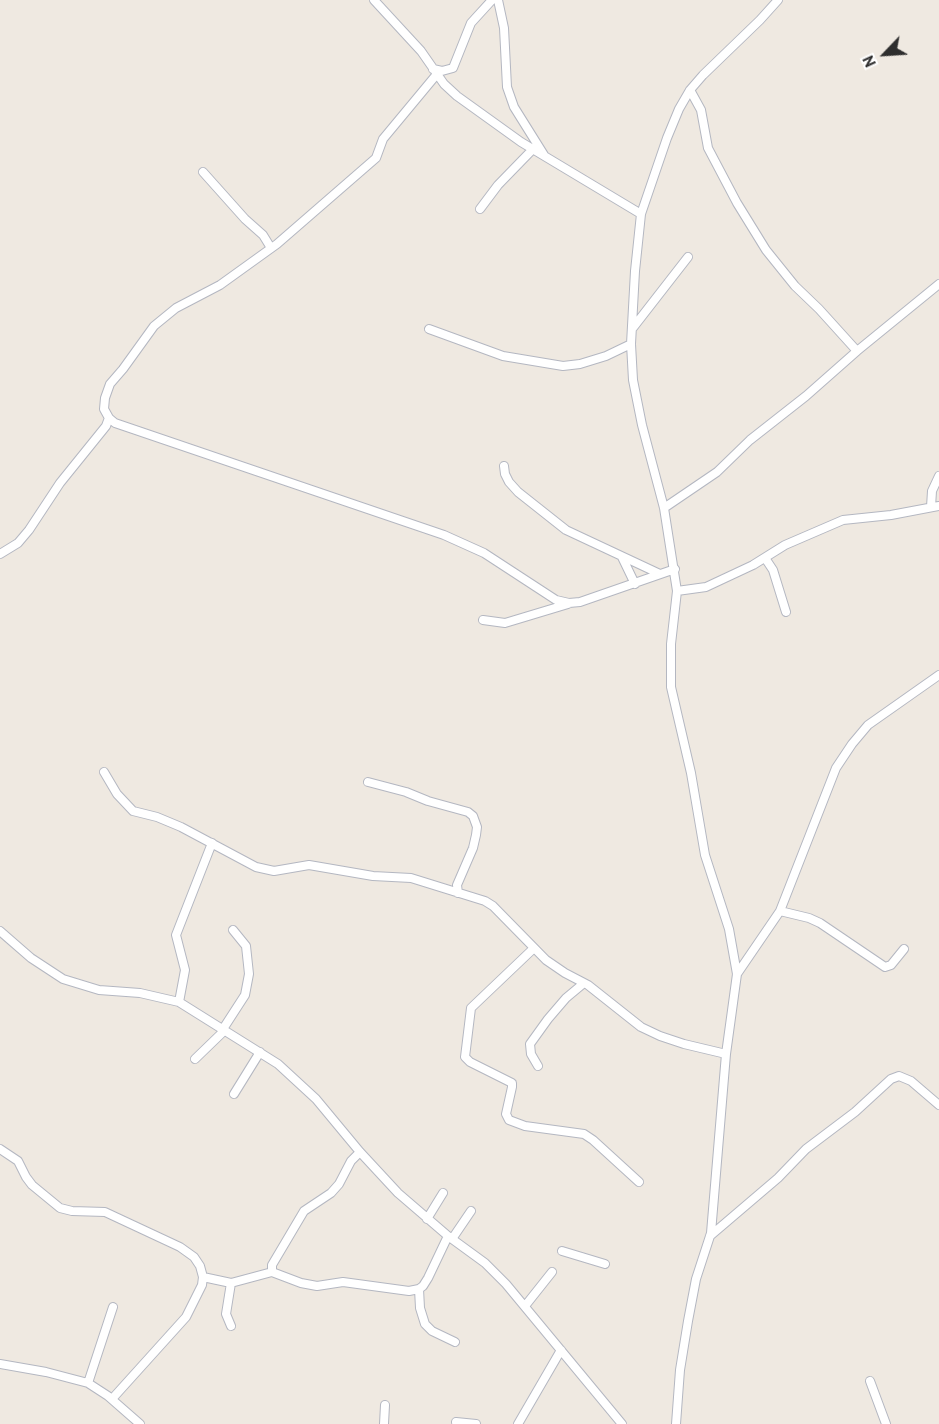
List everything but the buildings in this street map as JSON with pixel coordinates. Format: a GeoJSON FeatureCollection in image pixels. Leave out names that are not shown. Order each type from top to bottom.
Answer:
{"type":"FeatureCollection","features":[{"type":"Feature","properties":{"kind":"street"},"geometry":{"type":"LineString","coordinates":[[374,0],[421,51],[457,96],[533,149],[641,214]]}},
{"type":"Feature","properties":{"kind":"street"},"geometry":{"type":"LineString","coordinates":[[435,71],[453,68],[471,23],[492,0]]}},
{"type":"Feature","properties":{"kind":"street"},"geometry":{"type":"LineString","coordinates":[[498,0],[504,28],[507,87],[514,107],[544,156]]}},
{"type":"Feature","properties":{"kind":"street"},"geometry":{"type":"LineString","coordinates":[[676,1424],[680,1370],[688,1321],[696,1279],[710,1236],[726,1054],[737,974],[729,929],[705,855],[691,773],[671,687],[671,644],[677,591],[675,569],[664,508],[642,425],[633,380],[632,329],[641,214],[667,138],[690,90],[778,0]]}},
{"type":"Feature","properties":{"kind":"street"},"geometry":{"type":"LineString","coordinates":[[435,71],[383,138],[376,158],[271,248],[220,285],[176,308],[154,326],[110,384],[105,398],[105,409],[109,418],[115,423],[444,536],[484,553],[546,595],[569,603]]}},
{"type":"Feature","properties":{"kind":"street"},"geometry":{"type":"LineString","coordinates":[[690,90],[701,111],[708,148],[737,203],[766,250],[795,286],[857,351]]}},
{"type":"Feature","properties":{"kind":"street"},"geometry":{"type":"LineString","coordinates":[[480,209],[498,184],[533,149]]}},
{"type":"Feature","properties":{"kind":"street"},"geometry":{"type":"LineString","coordinates":[[203,172],[245,219],[263,235],[271,248]]}},
{"type":"Feature","properties":{"kind":"street"},"geometry":{"type":"LineString","coordinates":[[632,329],[688,257]]}},
{"type":"Feature","properties":{"kind":"street"},"geometry":{"type":"LineString","coordinates":[[664,508],[717,472],[750,440],[939,284]]}},
{"type":"Feature","properties":{"kind":"street"},"geometry":{"type":"LineString","coordinates":[[429,329],[503,356],[563,366],[587,362],[631,344]]}},
{"type":"Feature","properties":{"kind":"street"},"geometry":{"type":"LineString","coordinates":[[0,554],[18,543],[29,530],[60,483],[106,426],[109,418]]}},
{"type":"Feature","properties":{"kind":"street"},"geometry":{"type":"LineString","coordinates":[[504,466],[509,482],[546,516],[566,530],[660,574]]}},
{"type":"Feature","properties":{"kind":"street"},"geometry":{"type":"LineString","coordinates":[[677,591],[706,587],[765,558],[785,545],[843,520],[935,507],[932,490],[939,476]]}},
{"type":"Feature","properties":{"kind":"street"},"geometry":{"type":"LineString","coordinates":[[622,557],[635,584]]}},
{"type":"Feature","properties":{"kind":"street"},"geometry":{"type":"LineString","coordinates":[[765,558],[773,570],[786,612]]}},
{"type":"Feature","properties":{"kind":"street"},"geometry":{"type":"LineString","coordinates":[[483,620],[505,623],[600,596],[675,569]]}},
{"type":"Feature","properties":{"kind":"street"},"geometry":{"type":"LineString","coordinates":[[737,974],[780,911],[833,776],[852,744],[868,725],[939,675]]}},
{"type":"Feature","properties":{"kind":"street"},"geometry":{"type":"LineString","coordinates":[[104,772],[117,794],[133,812],[157,817],[256,867],[266,870],[282,870],[309,866],[326,867],[373,876],[417,879],[493,906],[546,960],[584,982],[641,1027],[684,1044],[726,1054]]}},
{"type":"Feature","properties":{"kind":"street"},"geometry":{"type":"LineString","coordinates":[[368,782],[468,812],[473,816],[477,827],[473,848],[457,885],[458,893]]}},
{"type":"Feature","properties":{"kind":"street"},"geometry":{"type":"LineString","coordinates":[[179,1002],[185,970],[176,935],[212,843]]}},
{"type":"Feature","properties":{"kind":"street"},"geometry":{"type":"LineString","coordinates":[[780,911],[820,922],[885,967],[891,965],[904,949]]}},
{"type":"Feature","properties":{"kind":"street"},"geometry":{"type":"LineString","coordinates":[[195,1059],[224,1029],[245,995],[249,974],[246,946],[244,940],[233,930]]}},
{"type":"Feature","properties":{"kind":"street"},"geometry":{"type":"LineString","coordinates":[[0,931],[31,958],[63,979],[99,990],[140,993],[179,1002],[260,1052],[298,1081],[398,1193],[450,1238],[485,1263],[525,1306],[622,1424]]}},
{"type":"Feature","properties":{"kind":"street"},"geometry":{"type":"LineString","coordinates":[[534,948],[471,1008],[465,1057],[470,1062],[512,1083],[506,1114],[509,1120],[525,1126],[584,1134],[639,1182]]}},
{"type":"Feature","properties":{"kind":"street"},"geometry":{"type":"LineString","coordinates":[[538,1066],[531,1054],[530,1044],[566,998],[584,982]]}},
{"type":"Feature","properties":{"kind":"street"},"geometry":{"type":"LineString","coordinates":[[234,1094],[260,1052]]}},
{"type":"Feature","properties":{"kind":"street"},"geometry":{"type":"LineString","coordinates":[[710,1236],[778,1178],[806,1149],[855,1112],[891,1079],[899,1076],[911,1081],[939,1105]]}},
{"type":"Feature","properties":{"kind":"street"},"geometry":{"type":"LineString","coordinates":[[0,1149],[18,1161],[32,1185],[60,1208],[72,1211],[105,1212],[180,1247],[194,1257],[200,1266],[203,1277],[202,1285],[186,1317],[112,1399]]}},
{"type":"Feature","properties":{"kind":"street"},"geometry":{"type":"LineString","coordinates":[[272,1272],[272,1265],[304,1211],[331,1193],[339,1184],[351,1161],[360,1152]]}},
{"type":"Feature","properties":{"kind":"street"},"geometry":{"type":"LineString","coordinates":[[427,1219],[443,1193]]}},
{"type":"Feature","properties":{"kind":"street"},"geometry":{"type":"LineString","coordinates":[[203,1277],[231,1283],[272,1272],[317,1286],[343,1282],[409,1291],[418,1289],[423,1286],[450,1238],[471,1211]]}},
{"type":"Feature","properties":{"kind":"street"},"geometry":{"type":"LineString","coordinates":[[562,1251],[605,1264]]}},
{"type":"Feature","properties":{"kind":"street"},"geometry":{"type":"LineString","coordinates":[[525,1306],[552,1272]]}},
{"type":"Feature","properties":{"kind":"street"},"geometry":{"type":"LineString","coordinates":[[231,1283],[226,1314],[231,1326]]}},
{"type":"Feature","properties":{"kind":"street"},"geometry":{"type":"LineString","coordinates":[[418,1289],[425,1324],[432,1331],[455,1342]]}},
{"type":"Feature","properties":{"kind":"street"},"geometry":{"type":"LineString","coordinates":[[88,1383],[113,1307]]}},
{"type":"Feature","properties":{"kind":"street"},"geometry":{"type":"LineString","coordinates":[[518,1424],[561,1350]]}},
{"type":"Feature","properties":{"kind":"street"},"geometry":{"type":"LineString","coordinates":[[0,1364],[46,1372],[88,1383],[112,1399],[140,1424]]}},
{"type":"Feature","properties":{"kind":"street"},"geometry":{"type":"LineString","coordinates":[[870,1381],[886,1424]]}},
{"type":"Feature","properties":{"kind":"street"},"geometry":{"type":"LineString","coordinates":[[384,1424],[385,1405]]}},
{"type":"Feature","properties":{"kind":"street"},"geometry":{"type":"LineString","coordinates":[[456,1422],[476,1424]]}}]}
